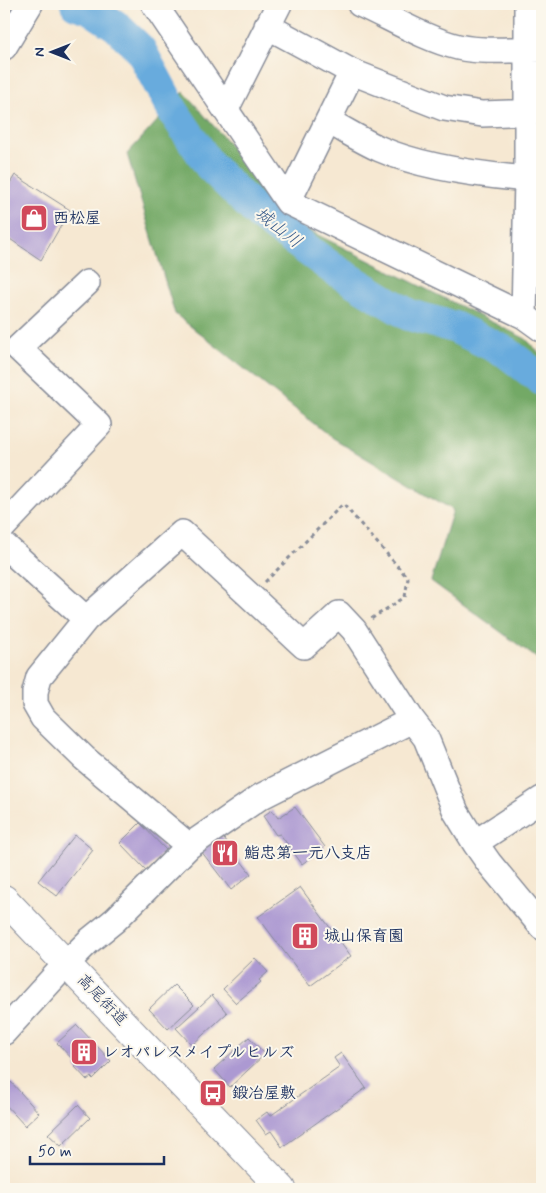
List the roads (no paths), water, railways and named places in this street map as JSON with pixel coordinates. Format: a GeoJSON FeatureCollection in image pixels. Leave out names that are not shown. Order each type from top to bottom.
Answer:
{"type":"FeatureCollection","features":[{"type":"Feature","properties":{"kind":"main road","name":"高尾街道"},"geometry":{"type":"LineString","coordinates":[[4,899],[282,1189]]}},
{"type":"Feature","properties":{"kind":"street"},"geometry":{"type":"LineString","coordinates":[[154,4],[288,202],[533,322],[527,179],[534,112],[535,49],[527,4]]}},
{"type":"Feature","properties":{"kind":"street"},"geometry":{"type":"LineString","coordinates":[[226,110],[278,4]]}},
{"type":"Feature","properties":{"kind":"street"},"geometry":{"type":"LineString","coordinates":[[360,4],[425,35],[459,47],[535,49]]}},
{"type":"Feature","properties":{"kind":"street"},"geometry":{"type":"LineString","coordinates":[[4,47],[28,8]]}},
{"type":"Feature","properties":{"kind":"street"},"geometry":{"type":"LineString","coordinates":[[267,26],[352,72],[444,108],[482,114],[534,112]]}},
{"type":"Feature","properties":{"kind":"street"},"geometry":{"type":"LineString","coordinates":[[288,202],[352,72]]}},
{"type":"Feature","properties":{"kind":"street"},"geometry":{"type":"LineString","coordinates":[[328,121],[380,149],[426,164],[503,177],[527,179]]}},
{"type":"Feature","properties":{"kind":"street"},"geometry":{"type":"LineString","coordinates":[[4,526],[99,425],[18,348],[87,283]]}},
{"type":"Feature","properties":{"kind":"street"},"geometry":{"type":"LineString","coordinates":[[189,846],[84,758],[42,718],[35,704],[35,692],[39,677],[86,619],[182,533],[304,646],[339,614],[354,630],[412,720],[426,738],[456,812],[474,843],[542,927]]}},
{"type":"Feature","properties":{"kind":"street"},"geometry":{"type":"LineString","coordinates":[[4,545],[86,619]]}},
{"type":"Feature","properties":{"kind":"street"},"geometry":{"type":"LineString","coordinates":[[4,1032],[67,963],[89,941],[115,920],[189,846],[260,797],[412,720]]}},
{"type":"Feature","properties":{"kind":"street"},"geometry":{"type":"LineString","coordinates":[[474,843],[542,799]]}},
{"type":"Feature","properties":{"kind":"waterway","name":"城山川"},"geometry":{"type":"LineString","coordinates":[[76,4],[89,8],[116,26],[140,49],[173,111],[210,166],[262,217],[332,268],[409,315],[454,327],[506,352],[542,380]]}},
{"type":"Feature","properties":{"kind":"place","name":"西松屋"},"geometry":{"type":"Point","coordinates":[34,218]}},
{"type":"Feature","properties":{"kind":"place","name":"鮨忠第一元八支店"},"geometry":{"type":"Point","coordinates":[225,853]}},
{"type":"Feature","properties":{"kind":"place","name":"城山保育園"},"geometry":{"type":"Point","coordinates":[305,936]}},
{"type":"Feature","properties":{"kind":"place","name":"レオパレスメイプルヒルズ"},"geometry":{"type":"Point","coordinates":[84,1052]}},
{"type":"Feature","properties":{"kind":"place","name":"鍛冶屋敷"},"geometry":{"type":"Point","coordinates":[213,1093]}}]}
